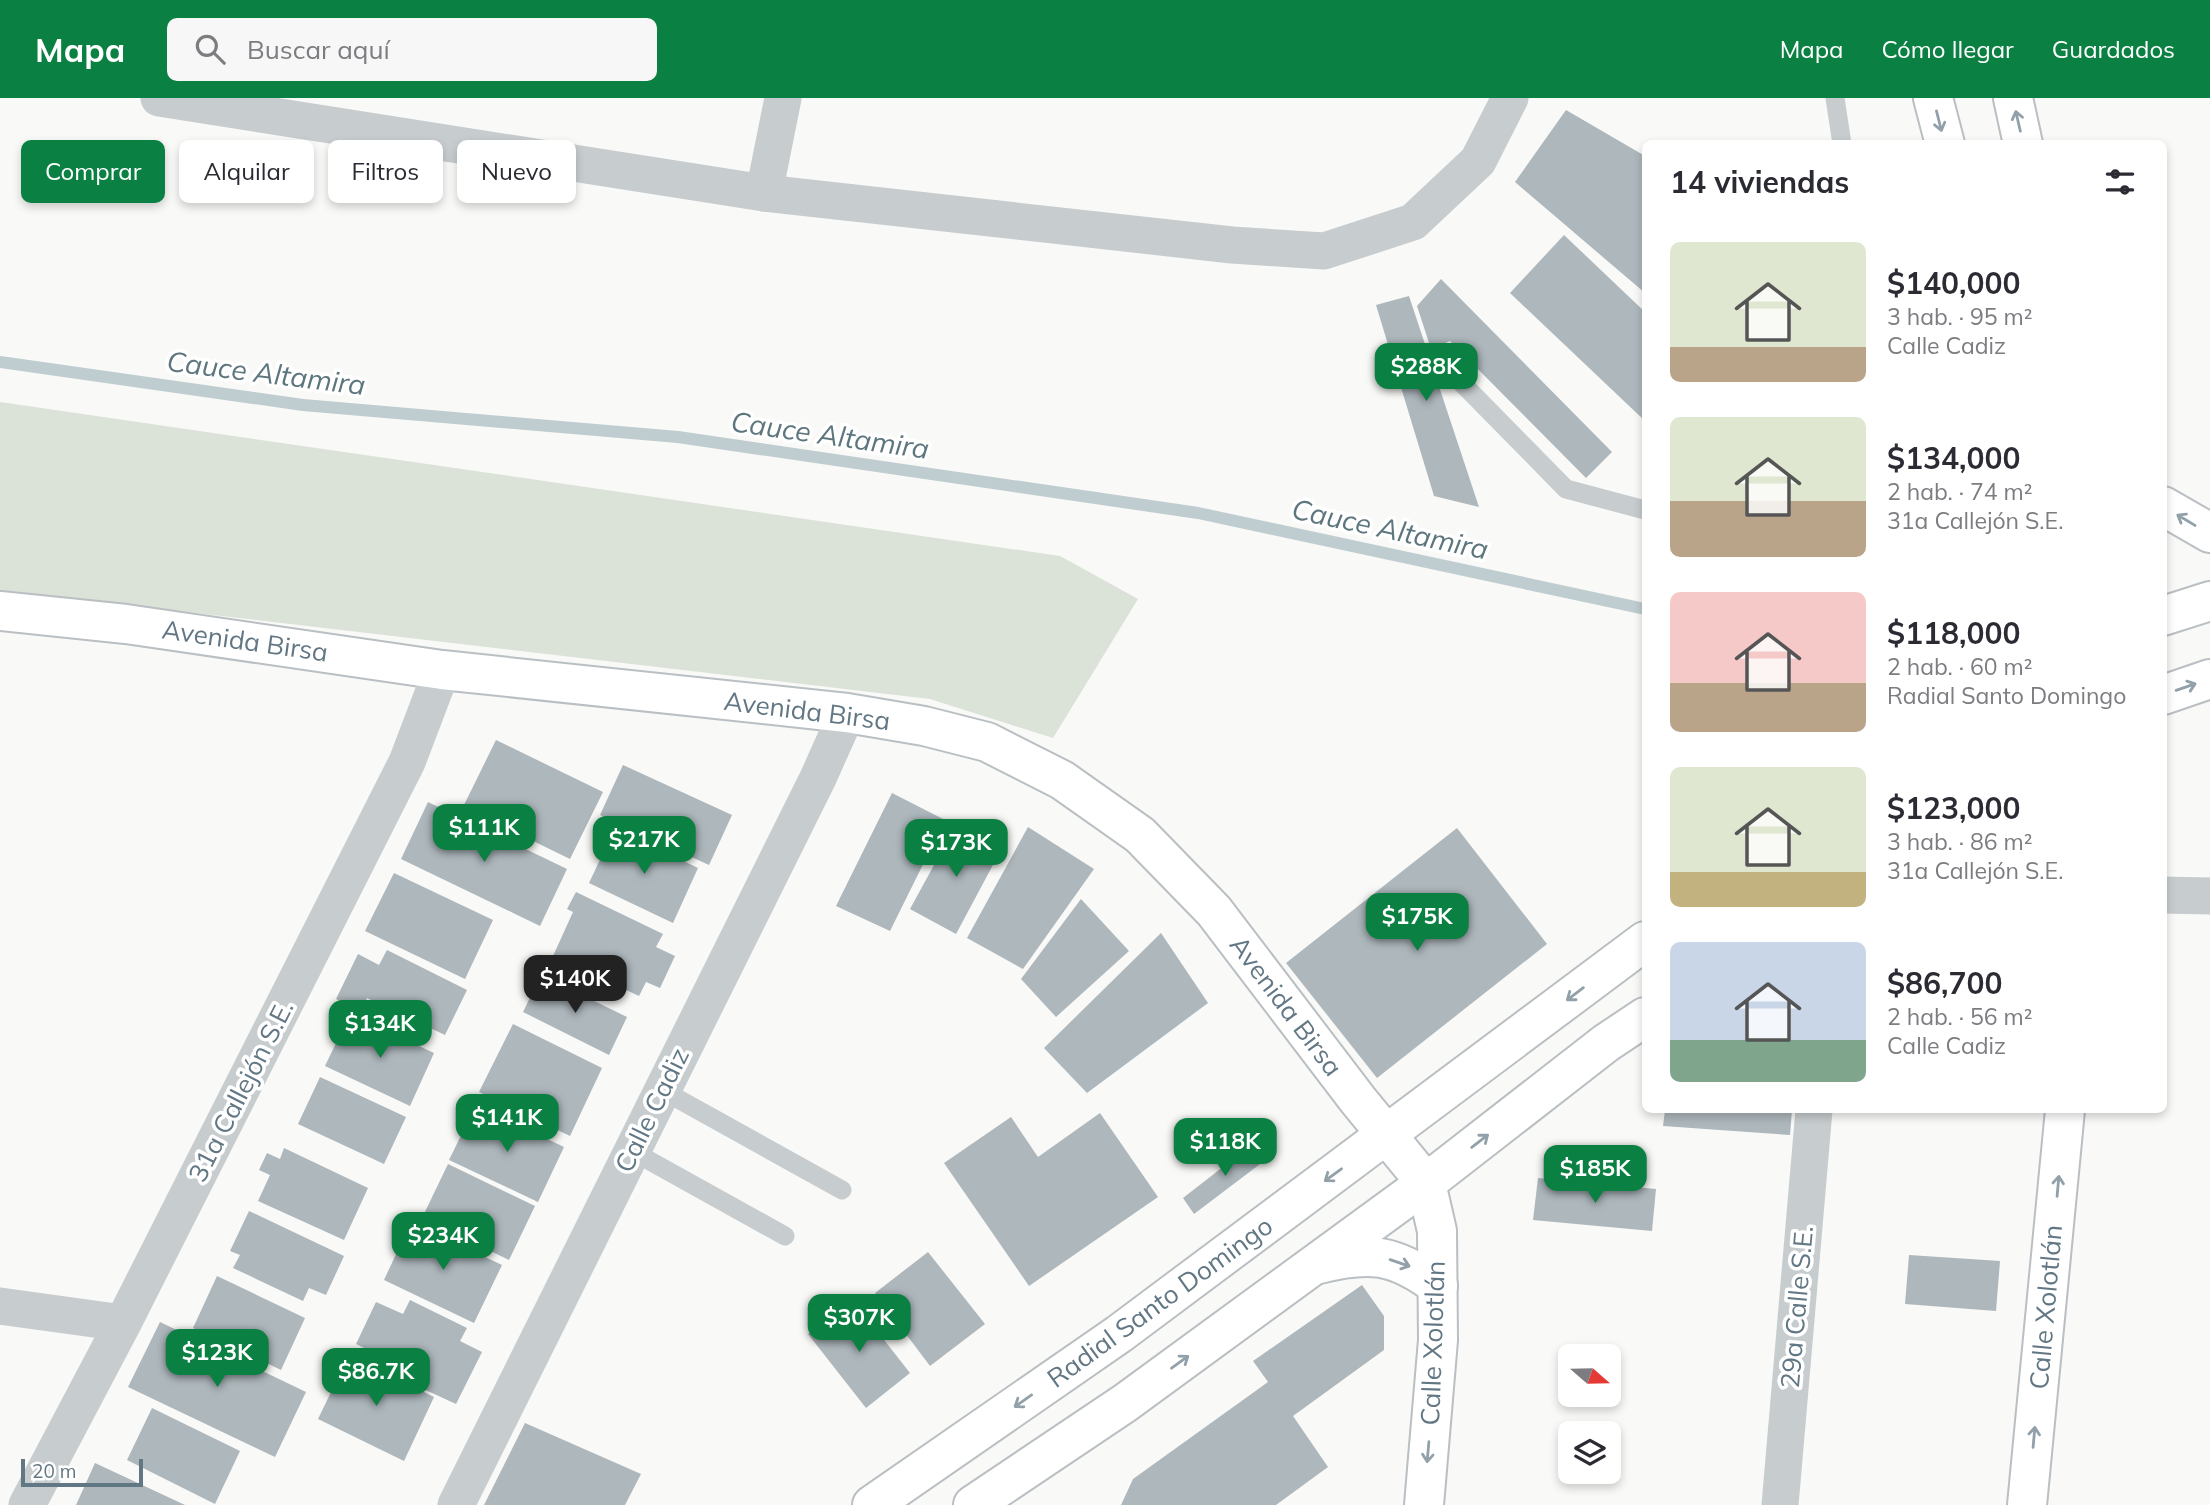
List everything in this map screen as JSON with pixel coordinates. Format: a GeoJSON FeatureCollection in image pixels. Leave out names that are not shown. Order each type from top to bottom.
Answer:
{"type":"FeatureCollection","features":[{"type":"Feature","properties":{"kind":"street"},"geometry":{"type":"LineString","coordinates":[[159,98],[764,193],[1232,245],[1324,251],[1413,222],[1478,161],[1510,98]]}},
{"type":"Feature","properties":{"kind":"street"},"geometry":{"type":"LineString","coordinates":[[764,193],[783,98]]}},
{"type":"Feature","properties":{"kind":"street"},"geometry":{"type":"LineString","coordinates":[[1933,98],[1944,140]]}},
{"type":"Feature","properties":{"kind":"street"},"geometry":{"type":"LineString","coordinates":[[2013,98],[2022,140]]}},
{"type":"Feature","properties":{"kind":"street"},"geometry":{"type":"LineString","coordinates":[[2167,508],[2210,533]]}},
{"type":"Feature","properties":{"kind":"street"},"geometry":{"type":"LineString","coordinates":[[2167,615],[2210,601]]}},
{"type":"Feature","properties":{"kind":"street","name":"Avenida Birsa"},"geometry":{"type":"LineString","coordinates":[[0,611],[126,624],[442,670],[847,713],[924,726],[987,742],[1062,780],[1140,835],[1214,911],[1358,1100],[1426,1183]]}},
{"type":"Feature","properties":{"kind":"street","name":"31a Callejón S.E."},"geometry":{"type":"LineString","coordinates":[[27,1505],[123,1323],[407,762],[442,670]]}},
{"type":"Feature","properties":{"kind":"street"},"geometry":{"type":"LineString","coordinates":[[2167,694],[2210,679]]}},
{"type":"Feature","properties":{"kind":"street","name":"Calle Cadiz"},"geometry":{"type":"LineString","coordinates":[[456,1505],[818,778],[847,713]]}},
{"type":"Feature","properties":{"kind":"street"},"geometry":{"type":"LineString","coordinates":[[2167,895],[2210,896]]}},
{"type":"Feature","properties":{"kind":"street","name":"Radial Santo Domingo"},"geometry":{"type":"LineString","coordinates":[[872,1505],[1119,1334],[1642,943]]}},
{"type":"Feature","properties":{"kind":"street"},"geometry":{"type":"LineString","coordinates":[[973,1505],[1125,1402],[1426,1183],[1606,1043],[1642,1019]]}},
{"type":"Feature","properties":{"kind":"street","name":"29a Calle S.E."},"geometry":{"type":"LineString","coordinates":[[1780,1505],[1814,1113]]}},
{"type":"Feature","properties":{"kind":"street","name":"Calle Xolotlán"},"geometry":{"type":"LineString","coordinates":[[2027,1505],[2065,1113]]}},
{"type":"Feature","properties":{"kind":"street","name":"Calle Xolotlán"},"geometry":{"type":"LineString","coordinates":[[1424,1505],[1438,1340],[1437,1231],[1426,1183]]}},
{"type":"Feature","properties":{"kind":"street"},"geometry":{"type":"LineString","coordinates":[[1309,1267],[1348,1256],[1383,1258],[1413,1268],[1438,1286]]}},
{"type":"Feature","properties":{"kind":"street"},"geometry":{"type":"LineString","coordinates":[[0,1306],[123,1323]]}},
{"type":"Feature","properties":{"kind":"lane"},"geometry":{"type":"LineString","coordinates":[[1835,98],[1841,140]]}},
{"type":"Feature","properties":{"kind":"lane"},"geometry":{"type":"LineString","coordinates":[[1449,370],[1566,489],[1642,509]]}},
{"type":"Feature","properties":{"kind":"lane"},"geometry":{"type":"LineString","coordinates":[[662,1090],[842,1190]]}},
{"type":"Feature","properties":{"kind":"lane"},"geometry":{"type":"LineString","coordinates":[[632,1151],[785,1236]]}},
{"type":"Feature","properties":{"kind":"shaded area"},"geometry":{"type":"Polygon","coordinates":[[[0,402],[1060,556],[1138,599],[1053,738],[930,699],[0,590],[0,402]]]}},
{"type":"Feature","properties":{"kind":"building"},"geometry":{"type":"Polygon","coordinates":[[[1566,110],[1642,154],[1642,290],[1515,182],[1566,110]]]}},
{"type":"Feature","properties":{"kind":"building"},"geometry":{"type":"Polygon","coordinates":[[[1564,235],[1642,309],[1642,418],[1510,293],[1564,235]]]}},
{"type":"Feature","properties":{"kind":"building"},"geometry":{"type":"Polygon","coordinates":[[[1441,279],[1612,452],[1586,478],[1450,341],[1431,349],[1417,306],[1441,279]]]}},
{"type":"Feature","properties":{"kind":"building"},"geometry":{"type":"Polygon","coordinates":[[[1409,296],[1479,507],[1434,496],[1376,305],[1409,296]]]}},
{"type":"Feature","properties":{"kind":"building"},"geometry":{"type":"Polygon","coordinates":[[[496,740],[603,792],[570,859],[463,807],[496,740]]]}},
{"type":"Feature","properties":{"kind":"building"},"geometry":{"type":"Polygon","coordinates":[[[623,765],[732,815],[709,865],[600,815],[623,765]]]}},
{"type":"Feature","properties":{"kind":"building"},"geometry":{"type":"Polygon","coordinates":[[[892,793],[945,820],[890,931],[836,906],[892,793]]]}},
{"type":"Feature","properties":{"kind":"building"},"geometry":{"type":"Polygon","coordinates":[[[428,802],[567,869],[540,926],[401,859],[428,802]]]}},
{"type":"Feature","properties":{"kind":"building"},"geometry":{"type":"Polygon","coordinates":[[[957,823],[1002,848],[956,934],[910,909],[957,823]]]}},
{"type":"Feature","properties":{"kind":"building"},"geometry":{"type":"Polygon","coordinates":[[[1028,827],[1094,869],[1023,969],[967,938],[1028,827]]]}},
{"type":"Feature","properties":{"kind":"building"},"geometry":{"type":"Polygon","coordinates":[[[615,828],[698,868],[673,923],[589,883],[615,828]]]}},
{"type":"Feature","properties":{"kind":"building"},"geometry":{"type":"Polygon","coordinates":[[[1457,828],[1547,944],[1377,1078],[1286,963],[1457,828]]]}},
{"type":"Feature","properties":{"kind":"building"},"geometry":{"type":"Polygon","coordinates":[[[394,873],[493,920],[465,979],[365,931],[394,873]]]}},
{"type":"Feature","properties":{"kind":"building"},"geometry":{"type":"Polygon","coordinates":[[[576,892],[663,934],[656,947],[675,956],[660,988],[646,982],[639,996],[553,956],[573,912],[567,909],[576,892]]]}},
{"type":"Feature","properties":{"kind":"building"},"geometry":{"type":"Polygon","coordinates":[[[1081,899],[1129,951],[1056,1017],[1021,979],[1081,899]]]}},
{"type":"Feature","properties":{"kind":"building"},"geometry":{"type":"Polygon","coordinates":[[[1161,933],[1208,1003],[1087,1093],[1044,1048],[1161,933]]]}},
{"type":"Feature","properties":{"kind":"building"},"geometry":{"type":"Polygon","coordinates":[[[387,950],[467,990],[445,1035],[367,998],[361,1011],[336,999],[358,954],[379,965],[387,950]]]}},
{"type":"Feature","properties":{"kind":"building"},"geometry":{"type":"Polygon","coordinates":[[[541,975],[627,1017],[609,1055],[523,1012],[541,975]]]}},
{"type":"Feature","properties":{"kind":"building"},"geometry":{"type":"Polygon","coordinates":[[[350,1014],[434,1053],[410,1106],[325,1066],[350,1014]]]}},
{"type":"Feature","properties":{"kind":"building"},"geometry":{"type":"Polygon","coordinates":[[[513,1024],[602,1068],[570,1136],[479,1092],[513,1024]]]}},
{"type":"Feature","properties":{"kind":"building"},"geometry":{"type":"Polygon","coordinates":[[[320,1077],[406,1117],[384,1164],[298,1124],[320,1077]]]}},
{"type":"Feature","properties":{"kind":"building"},"geometry":{"type":"Polygon","coordinates":[[[476,1105],[564,1147],[538,1202],[449,1160],[476,1105]]]}},
{"type":"Feature","properties":{"kind":"building"},"geometry":{"type":"Polygon","coordinates":[[[1100,1113],[1158,1197],[1029,1286],[944,1163],[1011,1117],[1038,1157],[1100,1113]]]}},
{"type":"Feature","properties":{"kind":"building"},"geometry":{"type":"Polygon","coordinates":[[[1665,1113],[1792,1113],[1790,1135],[1663,1126],[1665,1113]]]}},
{"type":"Feature","properties":{"kind":"building"},"geometry":{"type":"Polygon","coordinates":[[[1255,1142],[1268,1158],[1194,1214],[1183,1198],[1255,1142]]]}},
{"type":"Feature","properties":{"kind":"building"},"geometry":{"type":"Polygon","coordinates":[[[284,1148],[368,1188],[344,1240],[258,1201],[270,1175],[259,1170],[267,1153],[280,1159],[284,1148]]]}},
{"type":"Feature","properties":{"kind":"building"},"geometry":{"type":"Polygon","coordinates":[[[448,1164],[535,1206],[509,1260],[422,1218],[448,1164]]]}},
{"type":"Feature","properties":{"kind":"building"},"geometry":{"type":"Polygon","coordinates":[[[1538,1178],[1656,1189],[1652,1231],[1533,1220],[1538,1178]]]}},
{"type":"Feature","properties":{"kind":"building"},"geometry":{"type":"Polygon","coordinates":[[[249,1211],[344,1256],[326,1295],[309,1288],[303,1301],[233,1268],[240,1255],[230,1251],[249,1211]]]}},
{"type":"Feature","properties":{"kind":"building"},"geometry":{"type":"Polygon","coordinates":[[[411,1222],[502,1265],[474,1323],[384,1280],[411,1222]]]}},
{"type":"Feature","properties":{"kind":"building"},"geometry":{"type":"Polygon","coordinates":[[[928,1252],[985,1324],[930,1366],[875,1293],[928,1252]]]}},
{"type":"Feature","properties":{"kind":"building"},"geometry":{"type":"Polygon","coordinates":[[[1909,1255],[2000,1261],[1996,1311],[1905,1304],[1909,1255]]]}},
{"type":"Feature","properties":{"kind":"building"},"geometry":{"type":"Polygon","coordinates":[[[217,1276],[305,1318],[281,1370],[193,1328],[217,1276]]]}},
{"type":"Feature","properties":{"kind":"building"},"geometry":{"type":"Polygon","coordinates":[[[1362,1285],[1384,1316],[1384,1350],[1293,1416],[1328,1467],[1276,1505],[1121,1505],[1133,1479],[1268,1382],[1253,1361],[1362,1285]]]}},
{"type":"Feature","properties":{"kind":"building"},"geometry":{"type":"Polygon","coordinates":[[[852,1299],[910,1373],[866,1408],[808,1334],[852,1299]]]}},
{"type":"Feature","properties":{"kind":"building"},"geometry":{"type":"Polygon","coordinates":[[[410,1300],[467,1328],[460,1341],[482,1352],[456,1404],[406,1381],[411,1371],[356,1344],[376,1302],[403,1314],[410,1300]]]}},
{"type":"Feature","properties":{"kind":"building"},"geometry":{"type":"Polygon","coordinates":[[[160,1322],[306,1392],[275,1457],[128,1387],[160,1322]]]}},
{"type":"Feature","properties":{"kind":"building"},"geometry":{"type":"Polygon","coordinates":[[[349,1355],[434,1397],[404,1461],[318,1419],[349,1355]]]}},
{"type":"Feature","properties":{"kind":"building"},"geometry":{"type":"Polygon","coordinates":[[[152,1408],[240,1451],[215,1504],[127,1460],[152,1408]]]}},
{"type":"Feature","properties":{"kind":"building"},"geometry":{"type":"Polygon","coordinates":[[[525,1423],[641,1474],[625,1505],[484,1505],[525,1423]]]}},
{"type":"Feature","properties":{"kind":"building"},"geometry":{"type":"Polygon","coordinates":[[[95,1463],[185,1505],[76,1505],[95,1463]]]}},
{"type":"Feature","properties":{"kind":"waterway","name":"Cauce Altamira"},"geometry":{"type":"LineString","coordinates":[[0,362],[303,405],[678,437],[1198,513],[1642,608]]}}]}
